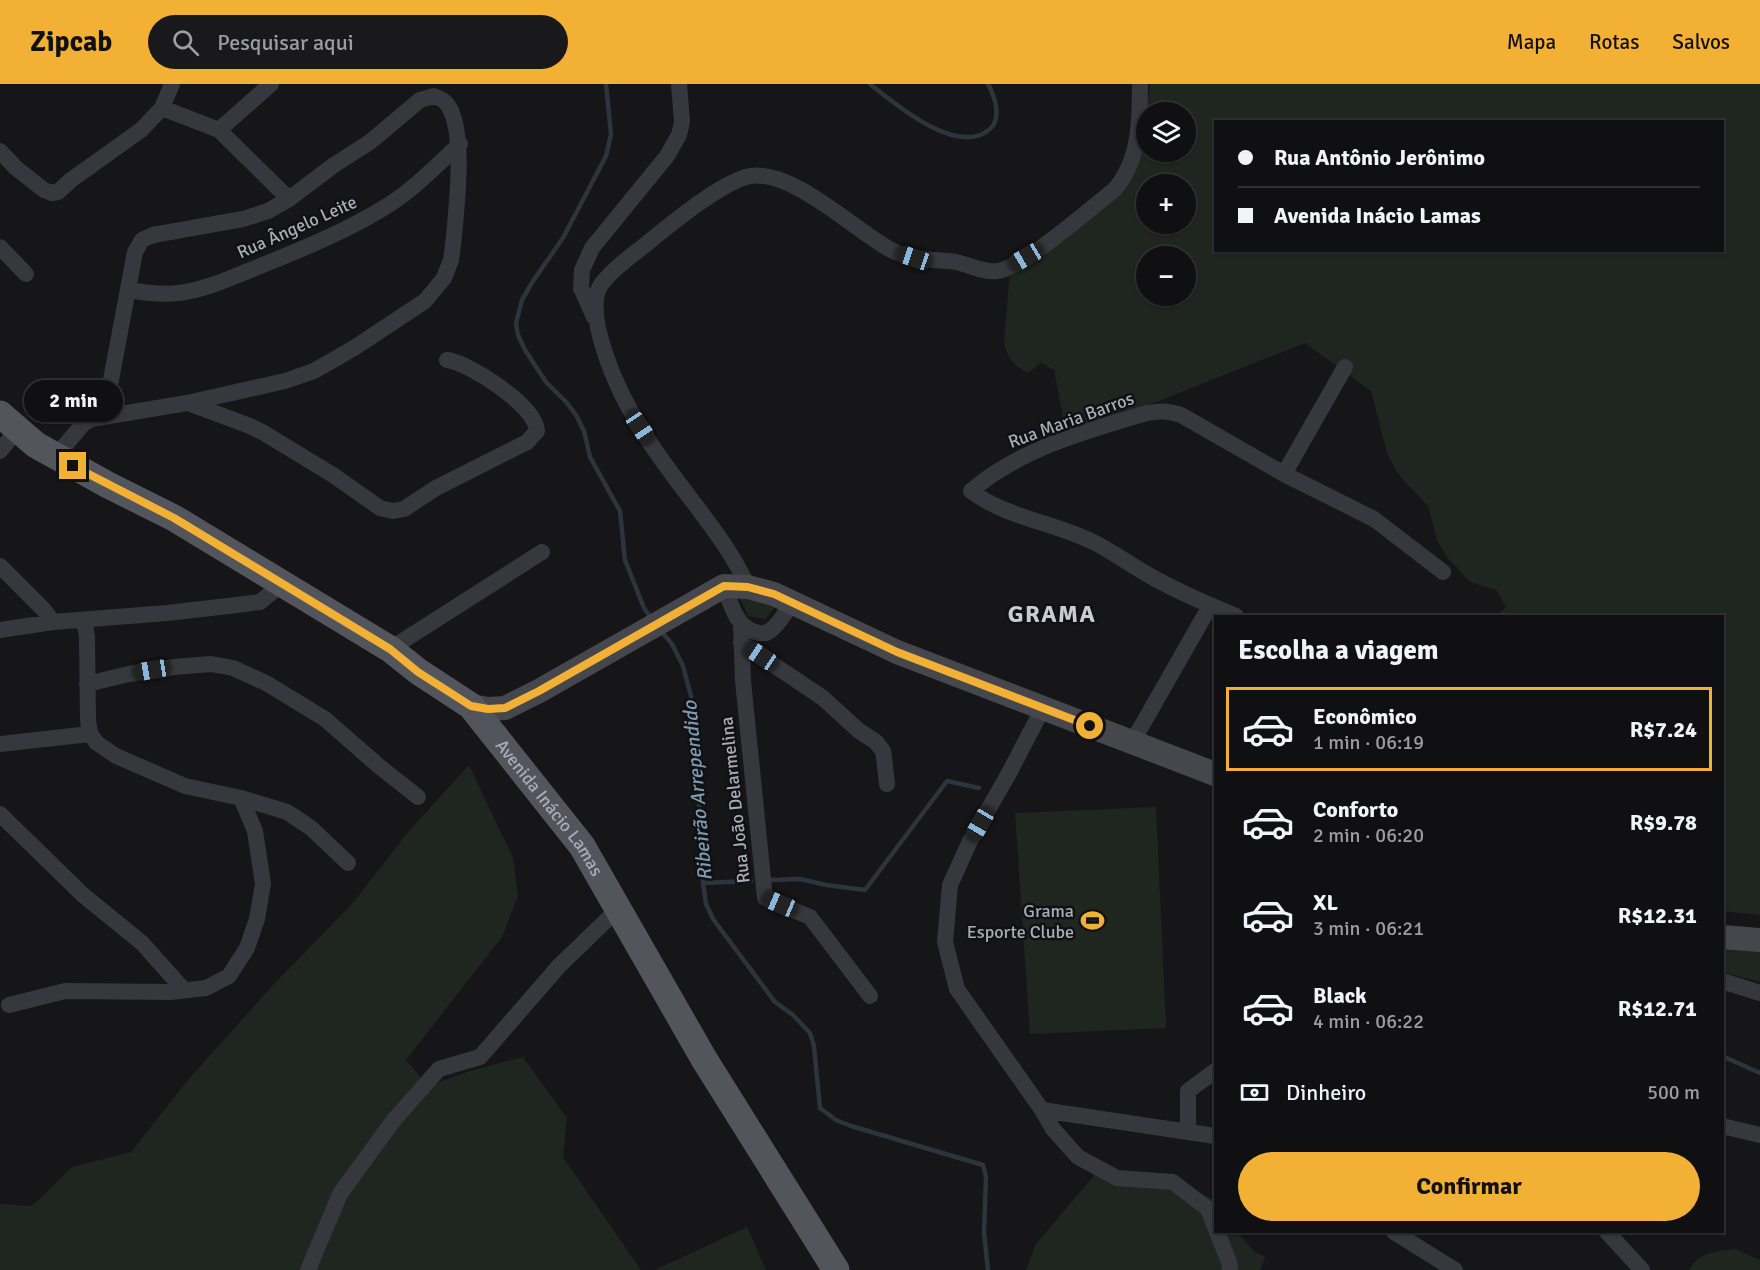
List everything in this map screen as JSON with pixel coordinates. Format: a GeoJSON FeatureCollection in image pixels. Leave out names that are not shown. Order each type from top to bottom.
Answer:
{"type":"FeatureCollection","features":[{"type":"Feature","properties":{"kind":"main road","name":"Avenida Inácio Lamas"},"geometry":{"type":"LineString","coordinates":[[9,422],[36,445],[174,518],[390,649],[418,672],[471,706],[582,846],[704,1059],[836,1270]]}},
{"type":"Feature","properties":{"kind":"main road"},"geometry":{"type":"LineString","coordinates":[[471,706],[488,709],[505,708],[724,586],[748,587],[774,594],[897,652],[1214,774]]}},
{"type":"Feature","properties":{"kind":"main road"},"geometry":{"type":"LineString","coordinates":[[1724,937],[1760,940]]}},
{"type":"Feature","properties":{"kind":"street"},"geometry":{"type":"LineString","coordinates":[[0,151],[16,168],[44,190],[48,193],[55,193],[141,130],[162,108],[172,84]]}},
{"type":"Feature","properties":{"kind":"street"},"geometry":{"type":"LineString","coordinates":[[219,130],[271,84]]}},
{"type":"Feature","properties":{"kind":"street"},"geometry":{"type":"LineString","coordinates":[[598,323],[581,288],[582,270],[592,248],[667,156],[679,135],[682,122],[679,84]]}},
{"type":"Feature","properties":{"kind":"street"},"geometry":{"type":"LineString","coordinates":[[748,587],[726,545],[640,427],[616,382],[605,353],[598,323],[596,296],[600,286],[627,259],[709,198],[729,185],[753,176],[769,177],[802,191],[830,207],[892,250],[914,258],[958,263],[993,271],[1011,265],[1046,243],[1114,190],[1125,177],[1133,156],[1140,123],[1140,84]]}},
{"type":"Feature","properties":{"kind":"street"},"geometry":{"type":"LineString","coordinates":[[56,456],[83,424],[91,419],[104,417],[187,403],[304,375],[354,348],[431,295],[444,278],[451,260],[459,144],[457,127],[446,103],[434,96],[429,96],[289,200],[254,216],[147,237],[142,240],[135,252],[104,417]]}},
{"type":"Feature","properties":{"kind":"street"},"geometry":{"type":"LineString","coordinates":[[162,108],[219,130],[289,200]]}},
{"type":"Feature","properties":{"kind":"street","name":"Rua Ângelo Leite"},"geometry":{"type":"LineString","coordinates":[[129,290],[155,294],[191,291],[290,254],[390,204],[421,181],[459,144]]}},
{"type":"Feature","properties":{"kind":"street"},"geometry":{"type":"LineString","coordinates":[[0,247],[26,274]]}},
{"type":"Feature","properties":{"kind":"street"},"geometry":{"type":"LineString","coordinates":[[187,403],[250,426],[333,475],[380,508],[400,511],[436,488],[527,442],[537,431],[536,423],[504,390],[463,364],[447,360]]}},
{"type":"Feature","properties":{"kind":"street"},"geometry":{"type":"LineString","coordinates":[[1284,474],[1345,366]]}},
{"type":"Feature","properties":{"kind":"street","name":"Rua Maria Barros"},"geometry":{"type":"LineString","coordinates":[[1233,615],[1183,594],[1091,540],[1003,508],[980,498],[971,491],[1005,466],[1062,441],[1119,421],[1162,411],[1180,415],[1284,474],[1374,519],[1443,572]]}},
{"type":"Feature","properties":{"kind":"street"},"geometry":{"type":"LineString","coordinates":[[0,451],[9,422]]}},
{"type":"Feature","properties":{"kind":"street"},"geometry":{"type":"LineString","coordinates":[[390,649],[542,552]]}},
{"type":"Feature","properties":{"kind":"street"},"geometry":{"type":"LineString","coordinates":[[0,566],[53,621]]}},
{"type":"Feature","properties":{"kind":"street"},"geometry":{"type":"LineString","coordinates":[[0,630],[53,621],[167,613],[260,602],[282,584]]}},
{"type":"Feature","properties":{"kind":"street"},"geometry":{"type":"LineString","coordinates":[[724,586],[741,623],[750,630],[765,633],[776,626],[792,603]]}},
{"type":"Feature","properties":{"kind":"street"},"geometry":{"type":"LineString","coordinates":[[1133,741],[1210,606]]}},
{"type":"Feature","properties":{"kind":"street"},"geometry":{"type":"LineString","coordinates":[[84,620],[87,637],[90,734],[98,742],[116,756],[185,786],[241,798],[287,812],[310,828],[348,862]]}},
{"type":"Feature","properties":{"kind":"street","name":"Rua João Delarmelina"},"geometry":{"type":"LineString","coordinates":[[741,623],[744,692],[765,898],[810,917],[870,996]]}},
{"type":"Feature","properties":{"kind":"street"},"geometry":{"type":"LineString","coordinates":[[741,643],[823,698],[858,730],[876,742],[885,758],[886,784]]}},
{"type":"Feature","properties":{"kind":"street"},"geometry":{"type":"LineString","coordinates":[[87,684],[174,667],[211,664],[233,668],[266,683],[325,719],[418,797]]}},
{"type":"Feature","properties":{"kind":"street"},"geometry":{"type":"LineString","coordinates":[[1043,708],[970,841],[950,885],[945,942],[957,989],[1053,1129],[1078,1157],[1117,1178],[1173,1182],[1208,1209],[1214,1224]]}},
{"type":"Feature","properties":{"kind":"street"},"geometry":{"type":"LineString","coordinates":[[0,744],[90,734]]}},
{"type":"Feature","properties":{"kind":"street"},"geometry":{"type":"LineString","coordinates":[[9,1005],[66,991],[206,988],[229,976],[248,948],[257,919],[263,884],[255,831],[241,798]]}},
{"type":"Feature","properties":{"kind":"street"},"geometry":{"type":"LineString","coordinates":[[0,814],[83,894],[142,943],[184,990]]}},
{"type":"Feature","properties":{"kind":"street"},"geometry":{"type":"LineString","coordinates":[[308,1270],[340,1194],[393,1121],[439,1069],[480,1057],[559,966],[618,909]]}},
{"type":"Feature","properties":{"kind":"street"},"geometry":{"type":"LineString","coordinates":[[1724,982],[1760,993]]}},
{"type":"Feature","properties":{"kind":"street"},"geometry":{"type":"LineString","coordinates":[[1188,1132],[1188,1091],[1214,1072]]}},
{"type":"Feature","properties":{"kind":"street"},"geometry":{"type":"LineString","coordinates":[[1042,1110],[1214,1136]]}},
{"type":"Feature","properties":{"kind":"street"},"geometry":{"type":"LineString","coordinates":[[1724,1126],[1760,1135]]}},
{"type":"Feature","properties":{"kind":"street"},"geometry":{"type":"LineString","coordinates":[[1217,1233],[1230,1270]]}},
{"type":"Feature","properties":{"kind":"street"},"geometry":{"type":"LineString","coordinates":[[1396,1233],[1455,1270]]}},
{"type":"Feature","properties":{"kind":"street"},"geometry":{"type":"LineString","coordinates":[[1608,1233],[1642,1270]]}},
{"type":"Feature","properties":{"kind":"shaded area"},"geometry":{"type":"Polygon","coordinates":[[[1150,84],[1760,84],[1760,915],[1724,911],[1724,615],[1497,615],[1506,607],[1496,590],[1470,582],[1447,557],[1437,540],[1428,506],[1396,471],[1387,453],[1371,391],[1305,343],[1068,437],[1054,370],[1041,363],[1028,373],[1012,361],[1005,348],[1010,270],[1134,174],[1137,162],[1196,162],[1196,102],[1148,102],[1150,84]]]}},
{"type":"Feature","properties":{"kind":"shaded area"},"geometry":{"type":"Polygon","coordinates":[[[739,596],[776,606],[765,619],[748,616],[739,596]]]}},
{"type":"Feature","properties":{"kind":"shaded area"},"geometry":{"type":"Polygon","coordinates":[[[469,765],[513,858],[518,896],[502,937],[406,1060],[428,1086],[473,1070],[523,1057],[567,1118],[563,1157],[641,1270],[0,1270],[0,1204],[31,1206],[72,1167],[131,1152],[187,1081],[274,984],[352,904],[408,832],[469,765]]]}},
{"type":"Feature","properties":{"kind":"shaded area","name":"Grama Esporte Clube"},"geometry":{"type":"Polygon","coordinates":[[[1156,807],[1166,1028],[1030,1034],[1015,813],[1156,807]]]}},
{"type":"Feature","properties":{"kind":"shaded area"},"geometry":{"type":"Polygon","coordinates":[[[1760,944],[1760,982],[1724,973],[1724,945],[1760,944]]]}},
{"type":"Feature","properties":{"kind":"shaded area"},"geometry":{"type":"Polygon","coordinates":[[[1096,1173],[1201,1194],[1214,1200],[1214,1233],[1238,1233],[1254,1251],[1265,1257],[1260,1270],[1026,1270],[1036,1244],[1096,1173]]]}},
{"type":"Feature","properties":{"kind":"shaded area"},"geometry":{"type":"Polygon","coordinates":[[[747,1227],[766,1270],[655,1270],[747,1227]]]}},
{"type":"Feature","properties":{"kind":"shaded area"},"geometry":{"type":"Polygon","coordinates":[[[1735,1249],[1760,1260],[1760,1270],[1689,1270],[1703,1256],[1735,1249]]]}},
{"type":"Feature","properties":{"kind":"waterway","name":"Ribeirão Arrependido"},"geometry":{"type":"LineString","coordinates":[[606,84],[611,134],[606,156],[563,238],[522,300],[516,323],[518,335],[525,350],[546,382],[576,415],[584,431],[590,457],[620,511],[625,560],[644,608],[651,618]]}},
{"type":"Feature","properties":{"kind":"waterway"},"geometry":{"type":"LineString","coordinates":[[870,84],[895,104],[928,125],[945,133],[962,137],[978,136],[991,128],[994,123],[996,106],[988,84]]}},
{"type":"Feature","properties":{"kind":"waterway","name":"Ribeirão Arrependido"},"geometry":{"type":"LineString","coordinates":[[661,631],[672,644],[683,666],[691,696],[703,883],[706,904],[713,919],[775,1002],[793,1015],[810,1033],[814,1046],[820,1108],[836,1120],[851,1126],[983,1165],[986,1177],[984,1233],[988,1270]]}},
{"type":"Feature","properties":{"kind":"waterway"},"geometry":{"type":"LineString","coordinates":[[770,880],[800,879],[865,890],[947,781],[979,788]]}},
{"type":"Feature","properties":{"kind":"waterway"},"geometry":{"type":"LineString","coordinates":[[703,883],[751,881]]}},
{"type":"Feature","properties":{"kind":"waterway"},"geometry":{"type":"LineString","coordinates":[[1724,1057],[1760,1073]]}},
{"type":"Feature","properties":{"kind":"place","name":"Grama Esporte Clube"},"geometry":{"type":"Point","coordinates":[1092,921]}},
{"type":"Feature","properties":{"kind":"district","name":"GRAMA"},"geometry":{"type":"Point","coordinates":[1052,614]}},
{"type":"Feature","properties":{"kind":"route"},"geometry":{"type":"LineString","coordinates":[[73,466],[174,518],[259,569],[390,649],[418,672],[471,706],[488,709],[505,708],[724,586],[735,585],[774,594],[897,652],[1090,726]]}}]}
